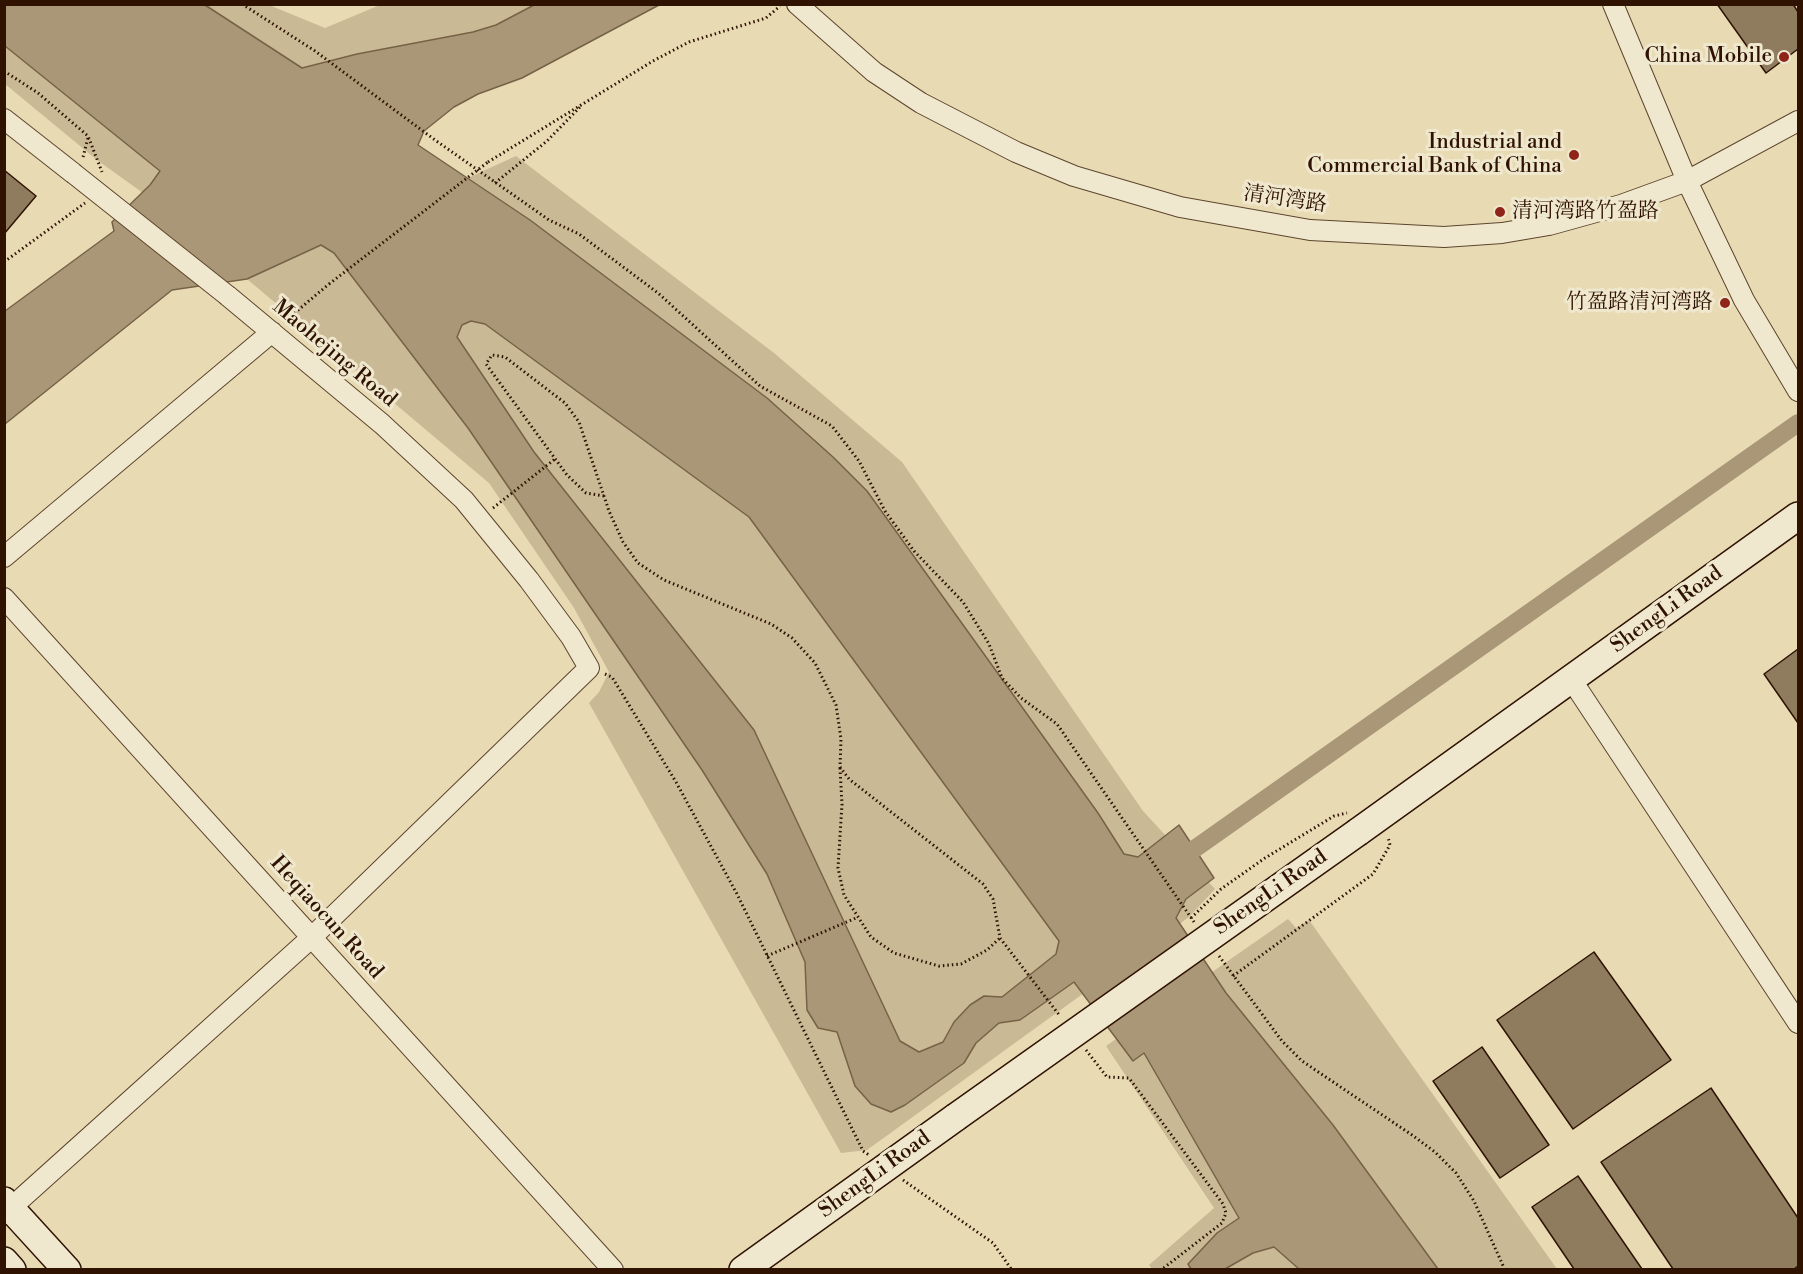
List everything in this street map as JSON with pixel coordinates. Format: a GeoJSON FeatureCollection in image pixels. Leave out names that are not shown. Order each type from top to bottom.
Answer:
{"type":"FeatureCollection","features":[{"type":"Feature","properties":{"kind":"main road","name":"ShengLi Road"},"geometry":{"type":"LineString","coordinates":[[744,1269],[1798,516]]}},
{"type":"Feature","properties":{"kind":"main road"},"geometry":{"type":"LineString","coordinates":[[6,1208],[67,1269]]}},
{"type":"Feature","properties":{"kind":"main road"},"geometry":{"type":"LineString","coordinates":[[4,1261],[12,1269]]}},
{"type":"Feature","properties":{"kind":"street","name":"清河湾路"},"geometry":{"type":"LineString","coordinates":[[797,4],[874,72],[921,103],[969,130],[1074,176],[1126,193],[1199,211],[1310,230],[1394,236],[1467,235],[1549,225],[1621,205],[1687,181],[1779,134],[1798,121]]}},
{"type":"Feature","properties":{"kind":"street"},"geometry":{"type":"LineString","coordinates":[[1613,4],[1687,181],[1744,300],[1795,386]]}},
{"type":"Feature","properties":{"kind":"street","name":"Maohejing Road"},"geometry":{"type":"LineString","coordinates":[[4,119],[228,296],[422,460],[480,518],[571,637],[589,668]]}},
{"type":"Feature","properties":{"kind":"street"},"geometry":{"type":"LineString","coordinates":[[4,557],[272,333]]}},
{"type":"Feature","properties":{"kind":"street","name":"Heqiaocun Road"},"geometry":{"type":"LineString","coordinates":[[4,598],[613,1269]]}},
{"type":"Feature","properties":{"kind":"street"},"geometry":{"type":"LineString","coordinates":[[6,1208],[311,938],[589,668]]}},
{"type":"Feature","properties":{"kind":"street"},"geometry":{"type":"LineString","coordinates":[[1571,679],[1798,1023]]}},
{"type":"Feature","properties":{"kind":"path"},"geometry":{"type":"LineString","coordinates":[[242,4],[315,51],[435,140],[549,220],[579,234],[658,293],[760,386],[832,426],[859,461],[885,511],[908,543],[963,602],[989,644],[1002,678],[1021,698],[1057,724],[1180,903]]}},
{"type":"Feature","properties":{"kind":"path"},"geometry":{"type":"LineString","coordinates":[[272,333],[329,284],[488,162],[689,42],[766,18],[781,4]]}},
{"type":"Feature","properties":{"kind":"path"},"geometry":{"type":"LineString","coordinates":[[4,71],[38,93],[88,136],[102,167],[102,175]]}},
{"type":"Feature","properties":{"kind":"path"},"geometry":{"type":"LineString","coordinates":[[495,183],[547,141],[585,102]]}},
{"type":"Feature","properties":{"kind":"path"},"geometry":{"type":"LineString","coordinates":[[73,173],[86,152],[88,136]]}},
{"type":"Feature","properties":{"kind":"path"},"geometry":{"type":"LineString","coordinates":[[4,262],[82,206],[89,198]]}},
{"type":"Feature","properties":{"kind":"path"},"geometry":{"type":"LineString","coordinates":[[604,496],[586,493],[555,459],[486,364],[492,356],[505,357],[565,404],[579,422],[604,496],[623,542],[638,562],[664,580],[771,624],[792,638],[815,663],[836,705],[841,740],[842,804],[838,868],[844,895],[856,918],[871,937],[894,953],[939,966],[961,964],[987,950],[1000,938]]}},
{"type":"Feature","properties":{"kind":"path"},"geometry":{"type":"LineString","coordinates":[[480,518],[555,459]]}},
{"type":"Feature","properties":{"kind":"path"},"geometry":{"type":"LineString","coordinates":[[589,668],[612,677],[676,782],[767,956],[862,1151]]}},
{"type":"Feature","properties":{"kind":"path"},"geometry":{"type":"LineString","coordinates":[[840,767],[849,779],[983,884],[993,899],[1000,938],[1064,1021]]}},
{"type":"Feature","properties":{"kind":"path"},"geometry":{"type":"LineString","coordinates":[[1191,918],[1221,889],[1334,816],[1365,808],[1383,814],[1390,844],[1373,874],[1233,976],[1282,1041],[1302,1061],[1412,1135],[1435,1152],[1456,1173],[1474,1201],[1505,1269]]}},
{"type":"Feature","properties":{"kind":"path"},"geometry":{"type":"LineString","coordinates":[[767,956],[856,918]]}},
{"type":"Feature","properties":{"kind":"path"},"geometry":{"type":"LineString","coordinates":[[1086,1049],[1107,1077],[1129,1077],[1223,1204],[1226,1213],[1222,1223],[1161,1269]]}},
{"type":"Feature","properties":{"kind":"path"},"geometry":{"type":"LineString","coordinates":[[919,1191],[993,1243],[1012,1269]]}},
{"type":"Feature","properties":{"kind":"shaded area"},"geometry":{"type":"Polygon","coordinates":[[[4,5],[269,5],[325,28],[380,5],[534,5],[496,25],[473,32],[357,54],[302,68],[169,165],[143,193],[97,160],[5,84],[4,5]]]}},
{"type":"Feature","properties":{"kind":"shaded area"},"geometry":{"type":"Polygon","coordinates":[[[5,5],[205,5],[302,68],[357,54],[473,32],[496,25],[534,5],[659,5],[522,78],[478,94],[454,107],[424,131],[418,145],[530,220],[767,398],[867,491],[1098,813],[1124,854],[1138,857],[1179,825],[1214,878],[1186,899],[1176,918],[1226,993],[1333,1125],[1438,1269],[1299,1269],[1274,1247],[1253,1253],[1225,1269],[1191,1269],[1188,1264],[1217,1233],[1239,1218],[1144,1053],[1133,1061],[1074,982],[1020,1020],[999,1023],[976,1043],[964,1063],[905,1105],[891,1112],[871,1104],[855,1086],[837,1032],[818,1028],[807,1010],[805,962],[767,874],[702,770],[468,428],[334,253],[321,245],[247,279],[172,290],[5,424],[5,311],[114,231],[112,222],[150,185],[160,171],[5,46],[5,5]],[[471,321],[462,325],[457,337],[534,452],[754,730],[900,1041],[919,1052],[943,1042],[954,1022],[970,1005],[984,996],[1002,997],[1056,954],[1059,941],[749,517],[485,324],[471,321]]]}},
{"type":"Feature","properties":{"kind":"shaded area"},"geometry":{"type":"Polygon","coordinates":[[[516,156],[774,353],[902,462],[1143,811],[1215,889],[1189,917],[867,1150],[841,1153],[589,703],[599,692],[609,672],[574,608],[489,483],[247,279],[516,156]]]}},
{"type":"Feature","properties":{"kind":"shaded area"},"geometry":{"type":"Polygon","coordinates":[[[1288,919],[1296,928],[1309,920],[1557,1269],[1152,1269],[1149,1265],[1214,1208],[1106,1046],[1288,919]]]}},
{"type":"Feature","properties":{"kind":"building"},"geometry":{"type":"Polygon","coordinates":[[[1717,4],[1793,4],[1798,12],[1798,49],[1766,73],[1717,4]]]}},
{"type":"Feature","properties":{"kind":"building"},"geometry":{"type":"Polygon","coordinates":[[[4,170],[36,196],[4,234],[4,170]]]}},
{"type":"Feature","properties":{"kind":"building"},"geometry":{"type":"Polygon","coordinates":[[[1798,649],[1798,723],[1764,674],[1798,649]]]}},
{"type":"Feature","properties":{"kind":"building"},"geometry":{"type":"Polygon","coordinates":[[[1594,952],[1671,1060],[1573,1129],[1497,1020],[1594,952]]]}},
{"type":"Feature","properties":{"kind":"building"},"geometry":{"type":"Polygon","coordinates":[[[1482,1047],[1549,1145],[1500,1178],[1433,1081],[1482,1047]]]}},
{"type":"Feature","properties":{"kind":"building"},"geometry":{"type":"Polygon","coordinates":[[[1711,1088],[1798,1218],[1798,1266],[1794,1269],[1673,1269],[1601,1162],[1711,1088]]]}},
{"type":"Feature","properties":{"kind":"building"},"geometry":{"type":"Polygon","coordinates":[[[1578,1176],[1642,1269],[1574,1269],[1532,1207],[1578,1176]]]}},
{"type":"Feature","properties":{"kind":"waterway"},"geometry":{"type":"LineString","coordinates":[[1176,862],[1798,423]]}},
{"type":"Feature","properties":{"kind":"place","name":"China Mobile"},"geometry":{"type":"Point","coordinates":[1784,57]}},
{"type":"Feature","properties":{"kind":"place","name":"Industrial and Commercial Bank of China"},"geometry":{"type":"Point","coordinates":[1574,155]}},
{"type":"Feature","properties":{"kind":"place","name":"清河湾路竹盈路"},"geometry":{"type":"Point","coordinates":[1500,212]}},
{"type":"Feature","properties":{"kind":"place","name":"竹盈路清河湾路"},"geometry":{"type":"Point","coordinates":[1725,303]}}]}
